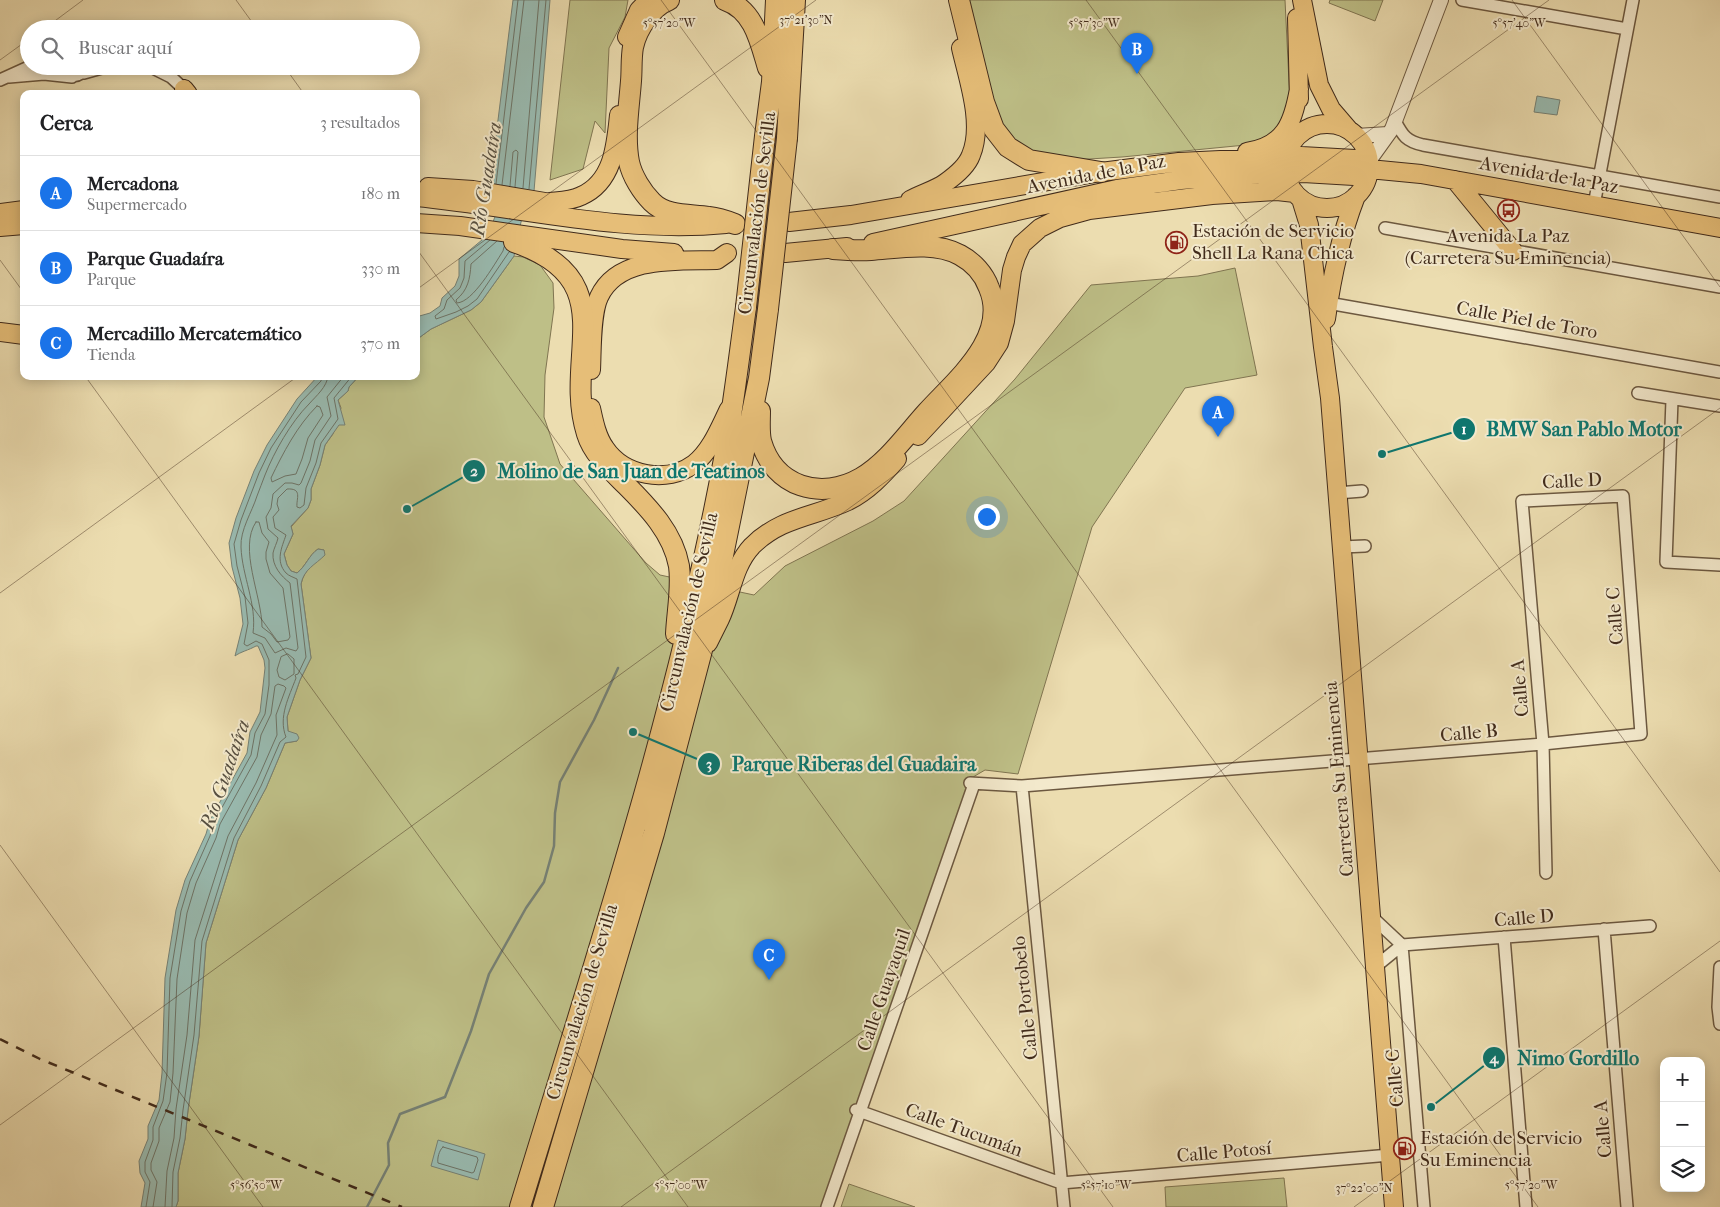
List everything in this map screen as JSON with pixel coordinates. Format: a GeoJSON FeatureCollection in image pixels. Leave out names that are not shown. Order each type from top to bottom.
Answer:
{"type":"FeatureCollection","features":[{"type":"Feature","properties":{"kind":"highway"},"geometry":{"type":"LineString","coordinates":[[670,0],[649,15],[633,47],[627,141],[629,163],[639,186],[652,202],[661,208],[672,213],[707,216],[740,224]]}},
{"type":"Feature","properties":{"kind":"highway"},"geometry":{"type":"LineString","coordinates":[[725,0],[731,2],[748,16],[758,32],[772,82]]}},
{"type":"Feature","properties":{"kind":"highway","name":"Circunvalación de Sevilla"},"geometry":{"type":"LineString","coordinates":[[520,1207],[648,780],[712,519],[734,399],[746,306],[772,82],[776,0]]}},
{"type":"Feature","properties":{"kind":"highway","name":"Circunvalación de Sevilla"},"geometry":{"type":"LineString","coordinates":[[543,1207],[654,833],[715,595],[758,378],[768,309],[787,138],[794,0]]}},
{"type":"Feature","properties":{"kind":"highway"},"geometry":{"type":"LineString","coordinates":[[959,0],[984,102],[994,129],[1008,147],[1029,160],[1101,172]]}},
{"type":"Feature","properties":{"kind":"highway"},"geometry":{"type":"LineString","coordinates":[[528,243],[563,269],[574,282],[581,298],[583,317],[581,405],[588,436],[600,458],[643,502],[665,530],[674,549],[679,568],[674,679]]}},
{"type":"Feature","properties":{"kind":"highway"},"geometry":{"type":"LineString","coordinates":[[758,378],[760,439],[765,452],[775,468],[784,477],[797,484],[812,489],[829,490],[845,486],[862,477],[884,459],[975,359],[988,340],[994,308],[992,293],[986,279],[975,266],[960,255],[944,249],[923,247],[869,250],[833,249]]}},
{"type":"Feature","properties":{"kind":"main road"},"geometry":{"type":"LineString","coordinates":[[549,208],[582,196],[598,183],[610,167],[616,148],[622,61],[628,33],[639,10],[649,0]]}},
{"type":"Feature","properties":{"kind":"main road"},"geometry":{"type":"LineString","coordinates":[[793,43],[804,0]]}},
{"type":"Feature","properties":{"kind":"main road"},"geometry":{"type":"LineString","coordinates":[[892,208],[944,184],[961,170],[971,155],[976,134],[975,112],[949,0]]}},
{"type":"Feature","properties":{"kind":"main road"},"geometry":{"type":"LineString","coordinates":[[1286,165],[1296,138],[1300,115],[1297,0]]}},
{"type":"Feature","properties":{"kind":"main road"},"geometry":{"type":"LineString","coordinates":[[1302,0],[1319,85],[1331,109],[1362,143],[1369,165]]}},
{"type":"Feature","properties":{"kind":"main road"},"geometry":{"type":"LineString","coordinates":[[1198,160],[1253,151],[1276,141],[1291,122],[1299,89]]}},
{"type":"Feature","properties":{"kind":"main road"},"geometry":{"type":"LineString","coordinates":[[1296,138],[1308,129],[1322,125],[1336,125],[1353,133]]}},
{"type":"Feature","properties":{"kind":"main road","name":"Avenida de la Paz"},"geometry":{"type":"LineString","coordinates":[[786,253],[873,243],[1117,189],[1181,180],[1246,174],[1286,165],[1355,159],[1369,165],[1720,228]]}},
{"type":"Feature","properties":{"kind":"main road","name":"Avenida de la Paz"},"geometry":{"type":"LineString","coordinates":[[789,222],[892,208],[1101,172],[1198,160],[1286,165]]}},
{"type":"Feature","properties":{"kind":"main road","name":"Carretera Su Eminencia"},"geometry":{"type":"LineString","coordinates":[[1286,165],[1309,224],[1322,347],[1330,398],[1394,1207]]}},
{"type":"Feature","properties":{"kind":"main road","name":"Carretera Su Eminencia"},"geometry":{"type":"LineString","coordinates":[[1322,347],[1337,252],[1356,196],[1363,188],[1369,165]]}},
{"type":"Feature","properties":{"kind":"main road"},"geometry":{"type":"LineString","coordinates":[[1149,203],[1180,191],[1246,174]]}},
{"type":"Feature","properties":{"kind":"main road"},"geometry":{"type":"LineString","coordinates":[[1455,180],[1494,240],[1513,251]]}},
{"type":"Feature","properties":{"kind":"main road"},"geometry":{"type":"LineString","coordinates":[[420,186],[436,187],[472,197],[549,208],[680,221],[699,227],[740,224]]}},
{"type":"Feature","properties":{"kind":"main road"},"geometry":{"type":"LineString","coordinates":[[873,243],[916,240],[1024,222],[1068,212],[1212,195],[1277,191],[1298,196],[1314,206],[1329,208],[1344,204],[1356,196]]}},
{"type":"Feature","properties":{"kind":"main road"},"geometry":{"type":"LineString","coordinates":[[420,197],[472,197]]}},
{"type":"Feature","properties":{"kind":"main road"},"geometry":{"type":"LineString","coordinates":[[0,213],[20,210]]}},
{"type":"Feature","properties":{"kind":"main road"},"geometry":{"type":"LineString","coordinates":[[701,654],[720,619],[738,569],[752,547],[773,530],[796,518],[847,501],[865,491],[887,471],[986,363],[999,343],[1005,322],[1012,270],[1022,244],[1040,228],[1049,223],[1089,210]]}},
{"type":"Feature","properties":{"kind":"main road"},"geometry":{"type":"LineString","coordinates":[[420,224],[528,243],[673,253],[762,254]]}},
{"type":"Feature","properties":{"kind":"main road"},"geometry":{"type":"LineString","coordinates":[[0,227],[20,225]]}},
{"type":"Feature","properties":{"kind":"main road"},"geometry":{"type":"LineString","coordinates":[[726,253],[717,260],[649,263],[629,269],[608,283],[598,298],[594,319],[590,400],[594,426],[604,448],[620,464],[636,472],[657,476],[679,471],[694,464],[707,451],[734,399]]}},
{"type":"Feature","properties":{"kind":"main road"},"geometry":{"type":"LineString","coordinates":[[0,332],[20,334]]}},
{"type":"Feature","properties":{"kind":"street"},"geometry":{"type":"LineString","coordinates":[[1369,165],[1395,121],[1441,0]]}},
{"type":"Feature","properties":{"kind":"street"},"geometry":{"type":"LineString","coordinates":[[1462,0],[1627,29]]}},
{"type":"Feature","properties":{"kind":"street"},"geometry":{"type":"LineString","coordinates":[[1594,205],[1633,0]]}},
{"type":"Feature","properties":{"kind":"street"},"geometry":{"type":"LineString","coordinates":[[5,78],[20,71]]}},
{"type":"Feature","properties":{"kind":"street"},"geometry":{"type":"LineString","coordinates":[[5,78],[34,75]]}},
{"type":"Feature","properties":{"kind":"street"},"geometry":{"type":"LineString","coordinates":[[58,75],[79,75]]}},
{"type":"Feature","properties":{"kind":"street"},"geometry":{"type":"LineString","coordinates":[[167,75],[185,90]]}},
{"type":"Feature","properties":{"kind":"street","name":"Avenida de la Paz"},"geometry":{"type":"LineString","coordinates":[[1395,121],[1401,132],[1411,142],[1720,197]]}},
{"type":"Feature","properties":{"kind":"street"},"geometry":{"type":"LineString","coordinates":[[1353,133],[1388,134]]}},
{"type":"Feature","properties":{"kind":"street"},"geometry":{"type":"LineString","coordinates":[[1385,228],[1494,240]]}},
{"type":"Feature","properties":{"kind":"street"},"geometry":{"type":"LineString","coordinates":[[1513,251],[1720,287]]}},
{"type":"Feature","properties":{"kind":"street","name":"Calle Piel de Toro"},"geometry":{"type":"LineString","coordinates":[[1328,303],[1716,371]]}},
{"type":"Feature","properties":{"kind":"street"},"geometry":{"type":"LineString","coordinates":[[1716,371],[1720,380]]}},
{"type":"Feature","properties":{"kind":"street"},"geometry":{"type":"LineString","coordinates":[[1638,394],[1720,406]]}},
{"type":"Feature","properties":{"kind":"street"},"geometry":{"type":"LineString","coordinates":[[1672,400],[1666,562],[1720,565]]}},
{"type":"Feature","properties":{"kind":"street"},"geometry":{"type":"LineString","coordinates":[[1337,493],[1362,491]]}},
{"type":"Feature","properties":{"kind":"street","name":"Calle D"},"geometry":{"type":"LineString","coordinates":[[1522,501],[1623,496]]}},
{"type":"Feature","properties":{"kind":"street","name":"Calle C"},"geometry":{"type":"LineString","coordinates":[[1623,496],[1641,734]]}},
{"type":"Feature","properties":{"kind":"street","name":"Calle A"},"geometry":{"type":"LineString","coordinates":[[1522,501],[1543,744],[1546,872]]}},
{"type":"Feature","properties":{"kind":"street"},"geometry":{"type":"LineString","coordinates":[[1342,547],[1365,546]]}},
{"type":"Feature","properties":{"kind":"street","name":"Calle B"},"geometry":{"type":"LineString","coordinates":[[972,784],[1022,786],[1359,760],[1641,734]]}},
{"type":"Feature","properties":{"kind":"street","name":"Calle Guayaquil"},"geometry":{"type":"LineString","coordinates":[[828,1207],[858,1111],[972,784]]}},
{"type":"Feature","properties":{"kind":"street","name":"Calle Portobelo"},"geometry":{"type":"LineString","coordinates":[[1022,786],[1064,1207]]}},
{"type":"Feature","properties":{"kind":"street"},"geometry":{"type":"LineString","coordinates":[[1371,916],[1402,945],[1375,968]]}},
{"type":"Feature","properties":{"kind":"street","name":"Calle D"},"geometry":{"type":"LineString","coordinates":[[1402,945],[1650,926]]}},
{"type":"Feature","properties":{"kind":"street","name":"Calle A"},"geometry":{"type":"LineString","coordinates":[[1604,929],[1627,1207]]}},
{"type":"Feature","properties":{"kind":"street"},"geometry":{"type":"LineString","coordinates":[[1504,937],[1526,1207]]}},
{"type":"Feature","properties":{"kind":"street","name":"Calle C"},"geometry":{"type":"LineString","coordinates":[[1402,945],[1424,1207]]}},
{"type":"Feature","properties":{"kind":"street"},"geometry":{"type":"LineString","coordinates":[[1720,967],[1720,1024]]}},
{"type":"Feature","properties":{"kind":"street","name":"Calle Tucumán"},"geometry":{"type":"LineString","coordinates":[[858,1111],[1061,1183]]}},
{"type":"Feature","properties":{"kind":"street","name":"Calle Potosí"},"geometry":{"type":"LineString","coordinates":[[1061,1183],[1390,1155]]}},
{"type":"Feature","properties":{"kind":"green space"},"geometry":{"type":"Polygon","coordinates":[[[570,0],[628,0],[625,17],[609,48],[605,133],[595,121],[583,169],[550,180],[570,0]]]}},
{"type":"Feature","properties":{"kind":"green space"},"geometry":{"type":"Polygon","coordinates":[[[967,0],[1285,0],[1290,103],[1282,127],[1256,144],[1122,157],[1072,160],[1041,154],[1023,147],[1005,131],[993,106],[967,0]]]}},
{"type":"Feature","properties":{"kind":"green space"},"geometry":{"type":"Polygon","coordinates":[[[1330,0],[1383,0],[1375,21],[1329,3],[1330,0]]]}},
{"type":"Feature","properties":{"kind":"green space"},"geometry":{"type":"Polygon","coordinates":[[[514,256],[523,257],[540,265],[553,283],[554,308],[545,375],[544,417],[560,464],[646,563],[660,575],[754,595],[785,566],[873,521],[904,501],[1015,379],[1091,285],[1198,276],[1235,268],[1257,375],[1185,388],[1092,527],[1018,774],[985,770],[968,780],[970,783],[822,1207],[176,1207],[178,1201],[178,1173],[185,1139],[199,1036],[206,943],[238,840],[266,788],[285,743],[297,741],[288,731],[287,717],[300,680],[311,658],[301,584],[305,573],[318,560],[324,550],[318,549],[315,551],[297,573],[291,571],[284,554],[293,534],[291,527],[308,508],[311,500],[311,489],[325,445],[333,434],[341,408],[338,400],[348,391],[355,380],[420,380],[420,337],[431,329],[471,310],[481,302],[514,256]]]}},
{"type":"Feature","properties":{"kind":"green space"},"geometry":{"type":"Polygon","coordinates":[[[1284,1178],[1287,1207],[1166,1207],[1165,1187],[1284,1178]]]}},
{"type":"Feature","properties":{"kind":"green space"},"geometry":{"type":"Polygon","coordinates":[[[849,1184],[915,1207],[841,1207],[849,1184]]]}},
{"type":"Feature","properties":{"kind":"water"},"geometry":{"type":"Polygon","coordinates":[[[513,0],[550,0],[534,191],[521,222],[514,256],[481,302],[471,310],[431,329],[420,337],[420,316],[430,313],[440,306],[442,298],[455,286],[459,276],[459,259],[488,235],[496,214],[490,184],[513,0]]]}},
{"type":"Feature","properties":{"kind":"water"},"geometry":{"type":"Polygon","coordinates":[[[1537,96],[1560,100],[1557,115],[1534,112],[1537,96]]]}},
{"type":"Feature","properties":{"kind":"water"},"geometry":{"type":"Polygon","coordinates":[[[314,380],[355,380],[348,391],[338,400],[345,425],[339,425],[325,445],[311,489],[311,500],[308,508],[291,526],[293,534],[284,554],[291,571],[297,573],[318,549],[324,550],[325,555],[307,571],[301,584],[311,658],[300,680],[287,717],[288,731],[297,734],[299,738],[297,741],[285,743],[266,788],[238,840],[206,943],[199,1036],[185,1139],[178,1173],[178,1201],[176,1207],[141,1207],[145,1183],[140,1173],[139,1161],[148,1139],[148,1126],[159,1100],[162,1073],[165,978],[176,910],[185,880],[206,834],[210,820],[247,753],[250,732],[260,712],[265,668],[258,646],[235,656],[243,624],[229,543],[236,518],[254,471],[267,445],[297,399],[314,380]]]}},
{"type":"Feature","properties":{"kind":"water"},"geometry":{"type":"Polygon","coordinates":[[[438,1140],[485,1154],[478,1180],[431,1166],[438,1140]]]}},
{"type":"Feature","properties":{"kind":"waterway"},"geometry":{"type":"LineString","coordinates":[[367,1207],[389,1165],[388,1143],[400,1114],[445,1097],[471,1031],[489,974],[526,908],[544,882],[554,846],[555,813],[560,782],[594,720],[618,668]]}},
{"type":"Feature","properties":{"kind":"railway"},"geometry":{"type":"LineString","coordinates":[[0,1039],[40,1059],[402,1207]]}},
{"type":"Feature","properties":{"kind":"place","name":"Parque Guadaíra"},"geometry":{"type":"Point","coordinates":[1137,74]}},
{"type":"Feature","properties":{"kind":"place","name":"Avenida La Paz (Carretera Su Eminencia)"},"geometry":{"type":"Point","coordinates":[1508,210]}},
{"type":"Feature","properties":{"kind":"place","name":"Estación de Servicio Shell La Rana Chica"},"geometry":{"type":"Point","coordinates":[1176,242]}},
{"type":"Feature","properties":{"kind":"place","name":"Mercadona"},"geometry":{"type":"Point","coordinates":[1218,437]}},
{"type":"Feature","properties":{"kind":"place","name":"BMW San Pablo Motor"},"geometry":{"type":"Point","coordinates":[1382,454]}},
{"type":"Feature","properties":{"kind":"place","name":"Molino de San Juan de Teatinos"},"geometry":{"type":"Point","coordinates":[407,509]}},
{"type":"Feature","properties":{"kind":"place","name":"Parque Riberas del Guadaira"},"geometry":{"type":"Point","coordinates":[633,732]}},
{"type":"Feature","properties":{"kind":"place","name":"Mercadillo Mercatemático"},"geometry":{"type":"Point","coordinates":[769,980]}},
{"type":"Feature","properties":{"kind":"place","name":"Nimo Gordillo"},"geometry":{"type":"Point","coordinates":[1431,1107]}},
{"type":"Feature","properties":{"kind":"place","name":"Estación de Servicio Su Eminencia"},"geometry":{"type":"Point","coordinates":[1404,1149]}},
{"type":"Feature","properties":{"kind":"water label","name":"Río Guadaíra"},"geometry":{"type":"Point","coordinates":[486,179]}},
{"type":"Feature","properties":{"kind":"water label","name":"Río Guadaíra"},"geometry":{"type":"Point","coordinates":[225,775]}}]}
